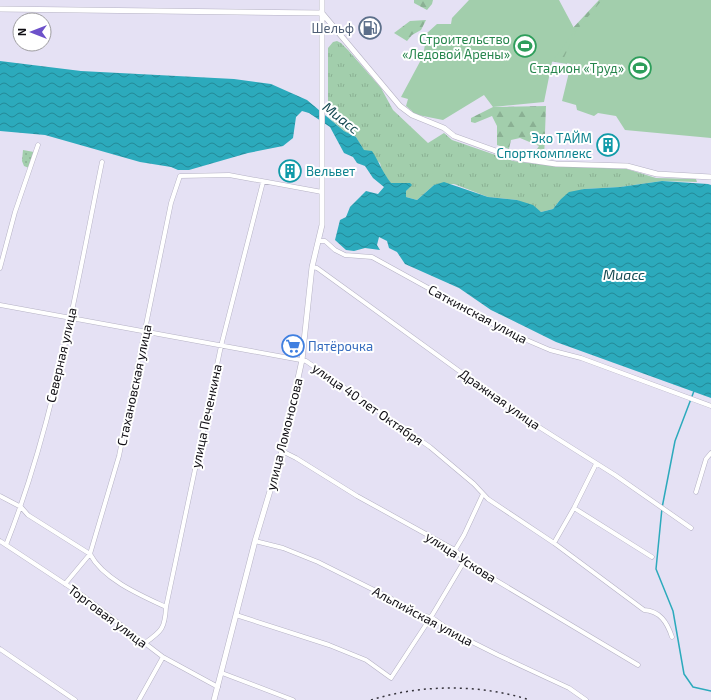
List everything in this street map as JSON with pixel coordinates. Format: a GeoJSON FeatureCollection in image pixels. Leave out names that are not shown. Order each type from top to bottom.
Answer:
{"type":"FeatureCollection","features":[{"type":"Feature","properties":{"kind":"street","name":"улица Ломоносова"},"geometry":{"type":"LineString","coordinates":[[214,700],[255,541],[282,451],[302,360],[312,267],[322,224],[322,0]]}},
{"type":"Feature","properties":{"kind":"street"},"geometry":{"type":"LineString","coordinates":[[0,10],[322,13],[400,106],[412,115],[444,128],[454,136],[514,158],[558,164],[627,166],[658,174],[711,177]]}},
{"type":"Feature","properties":{"kind":"street"},"geometry":{"type":"LineString","coordinates":[[0,268],[15,212],[38,145]]}},
{"type":"Feature","properties":{"kind":"street","name":"Северная улица"},"geometry":{"type":"LineString","coordinates":[[6,545],[21,507],[50,404],[102,162]]}},
{"type":"Feature","properties":{"kind":"street","name":"Стахановская улица"},"geometry":{"type":"LineString","coordinates":[[65,584],[90,554],[119,456],[171,202],[180,176],[229,175],[263,182]]}},
{"type":"Feature","properties":{"kind":"street"},"geometry":{"type":"LineString","coordinates":[[263,182],[322,192]]}},
{"type":"Feature","properties":{"kind":"street","name":"улица Печенкина"},"geometry":{"type":"LineString","coordinates":[[145,643],[158,634],[165,625],[166,607],[221,346],[263,182]]}},
{"type":"Feature","properties":{"kind":"street","name":"Саткинская улица"},"geometry":{"type":"LineString","coordinates":[[318,241],[325,241],[335,250],[345,254],[372,257],[508,332],[550,350],[581,358],[711,406]]}},
{"type":"Feature","properties":{"kind":"street","name":"Дражная улица"},"geometry":{"type":"LineString","coordinates":[[312,267],[317,268],[520,415],[691,528]]}},
{"type":"Feature","properties":{"kind":"street","name":"улица 40 лет Октября"},"geometry":{"type":"LineString","coordinates":[[0,305],[302,360],[342,385],[430,446],[483,494],[554,543],[644,610],[651,610],[664,619],[672,637]]}},
{"type":"Feature","properties":{"kind":"street","name":"улица Ускова"},"geometry":{"type":"LineString","coordinates":[[282,451],[296,458],[356,496],[454,550],[465,560],[638,665]]}},
{"type":"Feature","properties":{"kind":"street"},"geometry":{"type":"LineString","coordinates":[[696,492],[706,459],[711,453]]}},
{"type":"Feature","properties":{"kind":"street"},"geometry":{"type":"LineString","coordinates":[[554,543],[574,508],[596,464]]}},
{"type":"Feature","properties":{"kind":"street"},"geometry":{"type":"LineString","coordinates":[[454,550],[464,535],[483,494]]}},
{"type":"Feature","properties":{"kind":"street"},"geometry":{"type":"LineString","coordinates":[[0,496],[21,507],[28,515],[90,554],[95,563],[105,574],[166,607]]}},
{"type":"Feature","properties":{"kind":"street"},"geometry":{"type":"LineString","coordinates":[[574,508],[652,557]]}},
{"type":"Feature","properties":{"kind":"street","name":"Торговая улица"},"geometry":{"type":"LineString","coordinates":[[0,541],[65,584],[162,657],[218,688]]}},
{"type":"Feature","properties":{"kind":"street","name":"Альпийская улица"},"geometry":{"type":"LineString","coordinates":[[255,541],[283,548],[318,562],[390,598],[419,615],[431,617],[454,633],[569,688],[586,700]]}},
{"type":"Feature","properties":{"kind":"street"},"geometry":{"type":"LineString","coordinates":[[236,615],[329,645],[354,655],[366,660],[390,678],[431,617],[465,560]]}},
{"type":"Feature","properties":{"kind":"street"},"geometry":{"type":"LineString","coordinates":[[0,649],[75,700]]}},
{"type":"Feature","properties":{"kind":"street"},"geometry":{"type":"LineString","coordinates":[[139,700],[162,657]]}},
{"type":"Feature","properties":{"kind":"street"},"geometry":{"type":"LineString","coordinates":[[222,673],[293,700]]}},
{"type":"Feature","properties":{"kind":"green space"},"geometry":{"type":"Polygon","coordinates":[[[414,0],[433,0],[432,4],[427,10],[414,3],[414,0]]]}},
{"type":"Feature","properties":{"kind":"green space"},"geometry":{"type":"Polygon","coordinates":[[[469,0],[559,0],[575,30],[552,62],[544,102],[493,107],[484,95],[443,120],[413,114],[412,111],[406,106],[408,99],[401,97],[423,56],[427,33],[437,24],[451,24],[452,18],[469,0]]]}},
{"type":"Feature","properties":{"kind":"green space"},"geometry":{"type":"Polygon","coordinates":[[[599,0],[616,0],[576,41],[567,64],[543,60],[599,0]]]}},
{"type":"Feature","properties":{"kind":"green space","name":"Стадион «Труд»"},"geometry":{"type":"Polygon","coordinates":[[[602,0],[711,0],[711,138],[625,130],[616,116],[598,113],[594,116],[577,110],[576,105],[562,101],[571,64],[562,62],[576,31],[602,0]]]}},
{"type":"Feature","properties":{"kind":"green space"},"geometry":{"type":"Polygon","coordinates":[[[426,20],[421,30],[412,35],[407,41],[394,33],[410,21],[426,20]]]}},
{"type":"Feature","properties":{"kind":"green space"},"geometry":{"type":"Polygon","coordinates":[[[337,41],[348,50],[381,88],[393,110],[428,143],[444,133],[452,140],[513,161],[556,166],[627,169],[656,178],[696,179],[697,182],[662,181],[620,187],[584,189],[560,200],[553,209],[541,212],[517,200],[488,197],[454,184],[434,185],[417,200],[406,197],[406,191],[411,185],[391,184],[382,171],[380,163],[364,151],[356,137],[344,131],[328,117],[328,48],[333,42],[337,41]]]}},
{"type":"Feature","properties":{"kind":"green space"},"geometry":{"type":"Polygon","coordinates":[[[546,106],[544,159],[535,152],[539,146],[520,138],[511,140],[509,149],[497,145],[497,126],[492,116],[475,123],[471,122],[471,118],[493,107],[546,106]]]}},
{"type":"Feature","properties":{"kind":"green space"},"geometry":{"type":"Polygon","coordinates":[[[23,150],[34,152],[29,168],[24,166],[22,161],[23,150]]]}},
{"type":"Feature","properties":{"kind":"water","name":"Миасс"},"geometry":{"type":"Polygon","coordinates":[[[0,61],[81,71],[234,79],[271,84],[307,100],[344,131],[356,137],[364,150],[372,151],[391,183],[410,183],[412,185],[406,191],[406,197],[417,200],[434,185],[444,182],[488,197],[517,200],[533,205],[541,212],[553,209],[569,192],[584,189],[620,187],[662,181],[711,185],[711,398],[556,342],[491,310],[459,288],[405,264],[397,252],[389,248],[387,241],[379,237],[377,245],[380,250],[365,248],[354,251],[346,250],[335,240],[340,220],[346,217],[350,207],[366,191],[378,194],[384,187],[373,178],[365,166],[357,163],[353,157],[344,153],[330,127],[309,113],[302,111],[296,117],[293,138],[283,146],[248,153],[189,170],[178,170],[171,167],[140,162],[45,135],[0,131],[0,61]]]}},
{"type":"Feature","properties":{"kind":"waterway"},"geometry":{"type":"LineString","coordinates":[[694,391],[675,441],[662,508],[656,569],[673,611],[684,674],[693,687],[711,691]]}},
{"type":"Feature","properties":{"kind":"railway"},"geometry":{"type":"LineString","coordinates":[[371,700],[410,691],[450,688],[491,691],[530,700]]}},
{"type":"Feature","properties":{"kind":"place","name":"Шельф"},"geometry":{"type":"Point","coordinates":[370,28]}},
{"type":"Feature","properties":{"kind":"place","name":"Строительство «Ледовой Арены»"},"geometry":{"type":"Point","coordinates":[525,46]}},
{"type":"Feature","properties":{"kind":"place","name":"Стадион «Труд»"},"geometry":{"type":"Point","coordinates":[640,68]}},
{"type":"Feature","properties":{"kind":"place","name":"Эко ТАЙМ Спорткомплекс"},"geometry":{"type":"Point","coordinates":[608,145]}},
{"type":"Feature","properties":{"kind":"place","name":"Вельвет"},"geometry":{"type":"Point","coordinates":[290,171]}},
{"type":"Feature","properties":{"kind":"place","name":"Пятёрочка"},"geometry":{"type":"Point","coordinates":[293,346]}}]}
